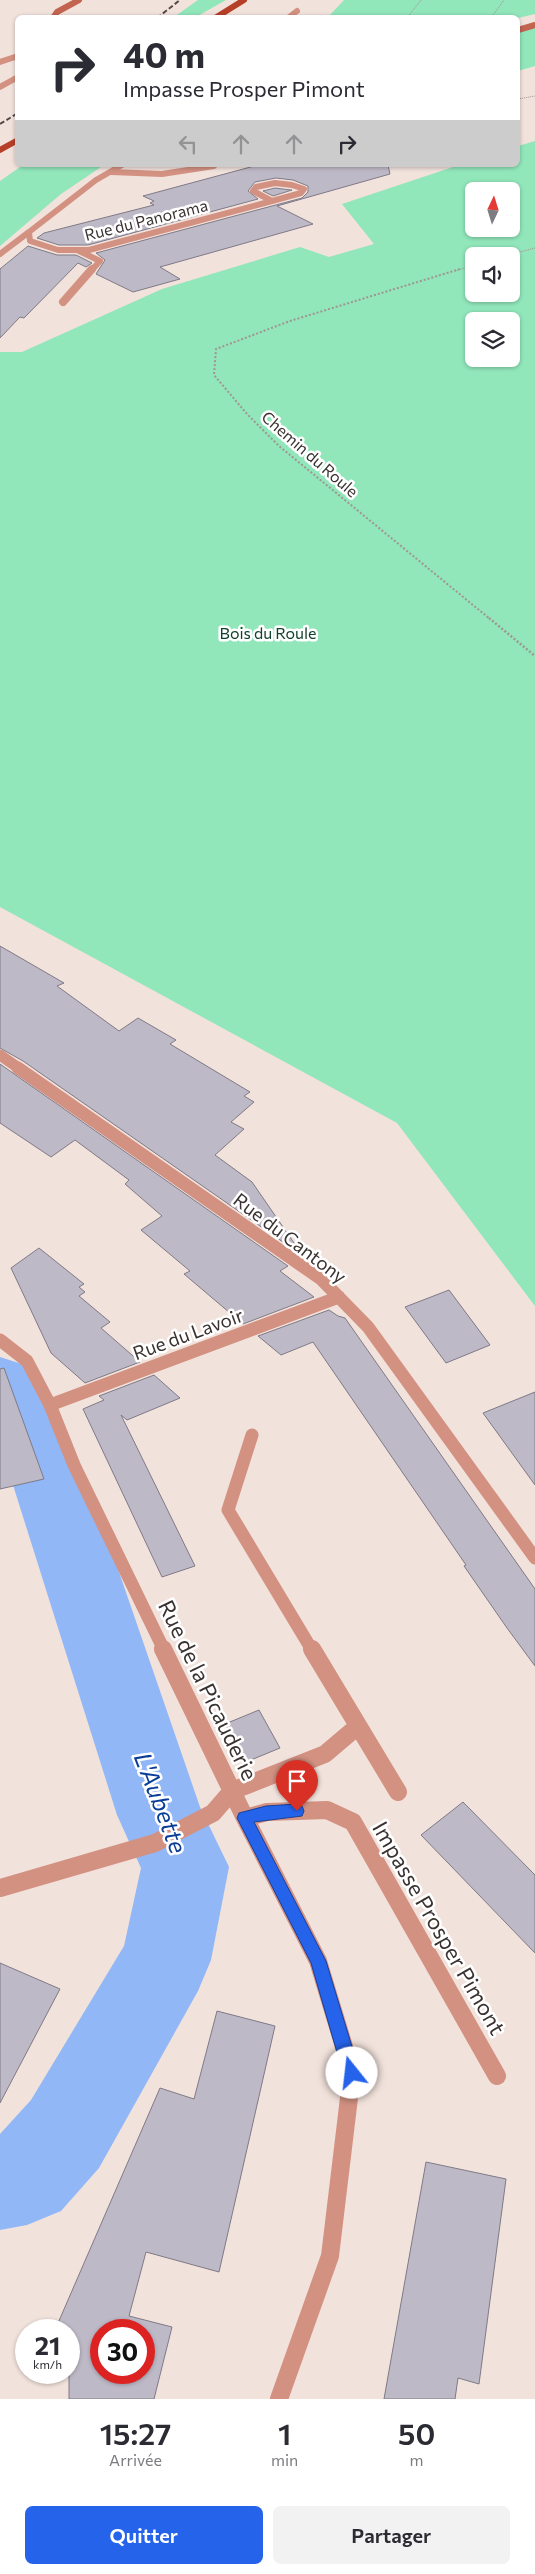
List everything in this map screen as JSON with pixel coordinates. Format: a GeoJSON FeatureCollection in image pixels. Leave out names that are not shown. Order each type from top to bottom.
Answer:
{"type":"FeatureCollection","features":[{"type":"Feature","properties":{"kind":"main road"},"geometry":{"type":"LineString","coordinates":[[220,15],[244,0]]}},
{"type":"Feature","properties":{"kind":"main road"},"geometry":{"type":"LineString","coordinates":[[0,150],[15,142]]}},
{"type":"Feature","properties":{"kind":"street"},"geometry":{"type":"LineString","coordinates":[[55,15],[78,0]]}},
{"type":"Feature","properties":{"kind":"street"},"geometry":{"type":"LineString","coordinates":[[292,15],[297,11]]}},
{"type":"Feature","properties":{"kind":"street"},"geometry":{"type":"LineString","coordinates":[[520,29],[535,25]]}},
{"type":"Feature","properties":{"kind":"street"},"geometry":{"type":"LineString","coordinates":[[0,62],[15,57]]}},
{"type":"Feature","properties":{"kind":"street"},"geometry":{"type":"LineString","coordinates":[[0,87],[15,79]]}},
{"type":"Feature","properties":{"kind":"street","name":"Rue du Panorama"},"geometry":{"type":"LineString","coordinates":[[119,167],[29,232],[30,240],[43,249],[79,251],[272,201],[301,193],[304,189],[288,182],[274,182],[256,187],[253,191],[272,201]]}},
{"type":"Feature","properties":{"kind":"street"},"geometry":{"type":"LineString","coordinates":[[111,172],[129,174],[186,172],[209,167]]}},
{"type":"Feature","properties":{"kind":"street"},"geometry":{"type":"LineString","coordinates":[[0,254],[29,232]]}},
{"type":"Feature","properties":{"kind":"street"},"geometry":{"type":"LineString","coordinates":[[63,302],[100,262],[79,251]]}},
{"type":"Feature","properties":{"kind":"street","name":"Rue du Cantony"},"geometry":{"type":"LineString","coordinates":[[0,1056],[321,1279],[368,1327],[535,1558]]}},
{"type":"Feature","properties":{"kind":"street","name":"Rue du Lavoir"},"geometry":{"type":"LineString","coordinates":[[50,1405],[339,1298]]}},
{"type":"Feature","properties":{"kind":"street","name":"Rue de la Picauderie"},"geometry":{"type":"LineString","coordinates":[[1,1342],[27,1361],[50,1405],[74,1465],[245,1818],[318,1961],[352,2073],[330,2256],[279,2399]]}},
{"type":"Feature","properties":{"kind":"street"},"geometry":{"type":"LineString","coordinates":[[252,1435],[228,1510],[398,1792]]}},
{"type":"Feature","properties":{"kind":"street"},"geometry":{"type":"LineString","coordinates":[[0,1888],[155,1843],[213,1813],[232,1791],[325,1754],[358,1726]]}},
{"type":"Feature","properties":{"kind":"street","name":"Impasse Prosper Pimont"},"geometry":{"type":"LineString","coordinates":[[245,1818],[266,1812],[327,1810],[353,1822],[497,2076]]}},
{"type":"Feature","properties":{"kind":"path"},"geometry":{"type":"LineString","coordinates":[[409,15],[421,0]]}},
{"type":"Feature","properties":{"kind":"path"},"geometry":{"type":"LineString","coordinates":[[493,15],[504,0]]}},
{"type":"Feature","properties":{"kind":"path"},"geometry":{"type":"LineString","coordinates":[[520,99],[535,96]]}},
{"type":"Feature","properties":{"kind":"path"},"geometry":{"type":"LineString","coordinates":[[520,252],[535,248]]}},
{"type":"Feature","properties":{"kind":"path","name":"Chemin du Roule"},"geometry":{"type":"LineString","coordinates":[[465,268],[290,321],[216,349],[214,375],[247,414],[279,446],[535,656]]}},
{"type":"Feature","properties":{"kind":"green space"},"geometry":{"type":"Polygon","coordinates":[[[198,0],[226,0],[200,15],[177,15],[198,0]]]}},
{"type":"Feature","properties":{"kind":"green space"},"geometry":{"type":"Polygon","coordinates":[[[344,0],[535,0],[535,14],[520,18],[520,15],[330,15],[344,0]]]}},
{"type":"Feature","properties":{"kind":"green space"},"geometry":{"type":"Polygon","coordinates":[[[535,27],[535,66],[520,70],[520,31],[535,27]]]}},
{"type":"Feature","properties":{"kind":"green space","name":"Bois du Roule"},"geometry":{"type":"Polygon","coordinates":[[[535,141],[535,1306],[397,1123],[0,907],[0,352],[22,352],[162,289],[300,247],[329,257],[374,244],[342,204],[453,167],[520,167],[520,145],[535,141]]]}},
{"type":"Feature","properties":{"kind":"green space"},"geometry":{"type":"Polygon","coordinates":[[[20,167],[101,167],[61,194],[0,246],[0,181],[20,167]]]}},
{"type":"Feature","properties":{"kind":"building"},"geometry":{"type":"Polygon","coordinates":[[[251,167],[388,167],[390,174],[277,206],[313,224],[160,267],[180,279],[133,292],[96,274],[105,260],[96,253],[302,198],[308,192],[308,186],[293,180],[276,178],[255,182],[248,191],[258,199],[88,245],[59,245],[37,238],[44,233],[154,205],[150,203],[154,201],[143,196],[251,167]]]}},
{"type":"Feature","properties":{"kind":"building"},"geometry":{"type":"Polygon","coordinates":[[[275,188],[292,190],[273,196],[263,191],[275,188]]]}},
{"type":"Feature","properties":{"kind":"building"},"geometry":{"type":"Polygon","coordinates":[[[28,246],[57,255],[76,255],[92,263],[86,267],[78,263],[24,318],[20,317],[0,338],[0,269],[28,246]]]}},
{"type":"Feature","properties":{"kind":"building"},"geometry":{"type":"Polygon","coordinates":[[[0,946],[64,983],[57,986],[119,1031],[138,1018],[176,1040],[170,1044],[250,1092],[244,1096],[254,1102],[231,1122],[244,1129],[215,1155],[252,1182],[303,1256],[23,1061],[0,1048],[0,946]]]}},
{"type":"Feature","properties":{"kind":"building"},"geometry":{"type":"Polygon","coordinates":[[[0,1064],[288,1266],[280,1271],[314,1297],[243,1324],[184,1274],[190,1271],[141,1230],[162,1216],[125,1184],[129,1180],[75,1140],[51,1157],[0,1123],[0,1064]]]}},
{"type":"Feature","properties":{"kind":"building"},"geometry":{"type":"Polygon","coordinates":[[[39,1248],[84,1284],[79,1287],[85,1292],[79,1296],[110,1322],[101,1328],[140,1362],[85,1383],[51,1353],[11,1268],[39,1248]]]}},
{"type":"Feature","properties":{"kind":"building"},"geometry":{"type":"Polygon","coordinates":[[[449,1290],[490,1345],[446,1363],[405,1307],[449,1290]]]}},
{"type":"Feature","properties":{"kind":"building"},"geometry":{"type":"Polygon","coordinates":[[[329,1310],[345,1318],[535,1589],[535,1666],[464,1566],[466,1565],[313,1342],[281,1355],[258,1336],[329,1310]]]}},
{"type":"Feature","properties":{"kind":"building"},"geometry":{"type":"Polygon","coordinates":[[[4,1368],[44,1479],[0,1489],[0,1369],[4,1368]]]}},
{"type":"Feature","properties":{"kind":"building"},"geometry":{"type":"Polygon","coordinates":[[[154,1375],[180,1398],[127,1420],[121,1415],[195,1566],[162,1577],[83,1409],[104,1400],[99,1396],[154,1375]]]}},
{"type":"Feature","properties":{"kind":"building"},"geometry":{"type":"Polygon","coordinates":[[[535,1392],[535,1485],[483,1413],[535,1392]]]}},
{"type":"Feature","properties":{"kind":"building"},"geometry":{"type":"Polygon","coordinates":[[[259,1710],[280,1748],[246,1762],[225,1724],[259,1710]]]}},
{"type":"Feature","properties":{"kind":"building"},"geometry":{"type":"Polygon","coordinates":[[[463,1802],[535,1875],[535,1953],[421,1835],[463,1802]]]}},
{"type":"Feature","properties":{"kind":"building"},"geometry":{"type":"Polygon","coordinates":[[[0,1963],[60,1989],[0,2103],[0,1963]]]}},
{"type":"Feature","properties":{"kind":"building"},"geometry":{"type":"Polygon","coordinates":[[[217,2011],[275,2026],[219,2272],[146,2252],[129,2316],[141,2319],[90,2319],[90,2384],[155,2384],[155,2323],[172,2327],[154,2399],[69,2399],[69,2384],[80,2384],[80,2319],[60,2319],[160,2088],[194,2099],[217,2011]]]}},
{"type":"Feature","properties":{"kind":"building"},"geometry":{"type":"Polygon","coordinates":[[[426,2162],[506,2179],[479,2384],[458,2378],[455,2399],[384,2399],[426,2162]]]}},
{"type":"Feature","properties":{"kind":"waterway","name":"L'Aubette"},"geometry":{"type":"LineString","coordinates":[[0,1385],[24,1418],[51,1485],[160,1815],[185,1867],[166,1960],[65,2134],[27,2177],[0,2182]]}},
{"type":"Feature","properties":{"kind":"railway"},"geometry":{"type":"LineString","coordinates":[[161,15],[180,0]]}},
{"type":"Feature","properties":{"kind":"railway"},"geometry":{"type":"LineString","coordinates":[[0,124],[15,115]]}},
{"type":"Feature","properties":{"kind":"route"},"geometry":{"type":"LineString","coordinates":[[297,1811],[266,1812],[245,1818],[318,1961],[352,2073]]}}]}
